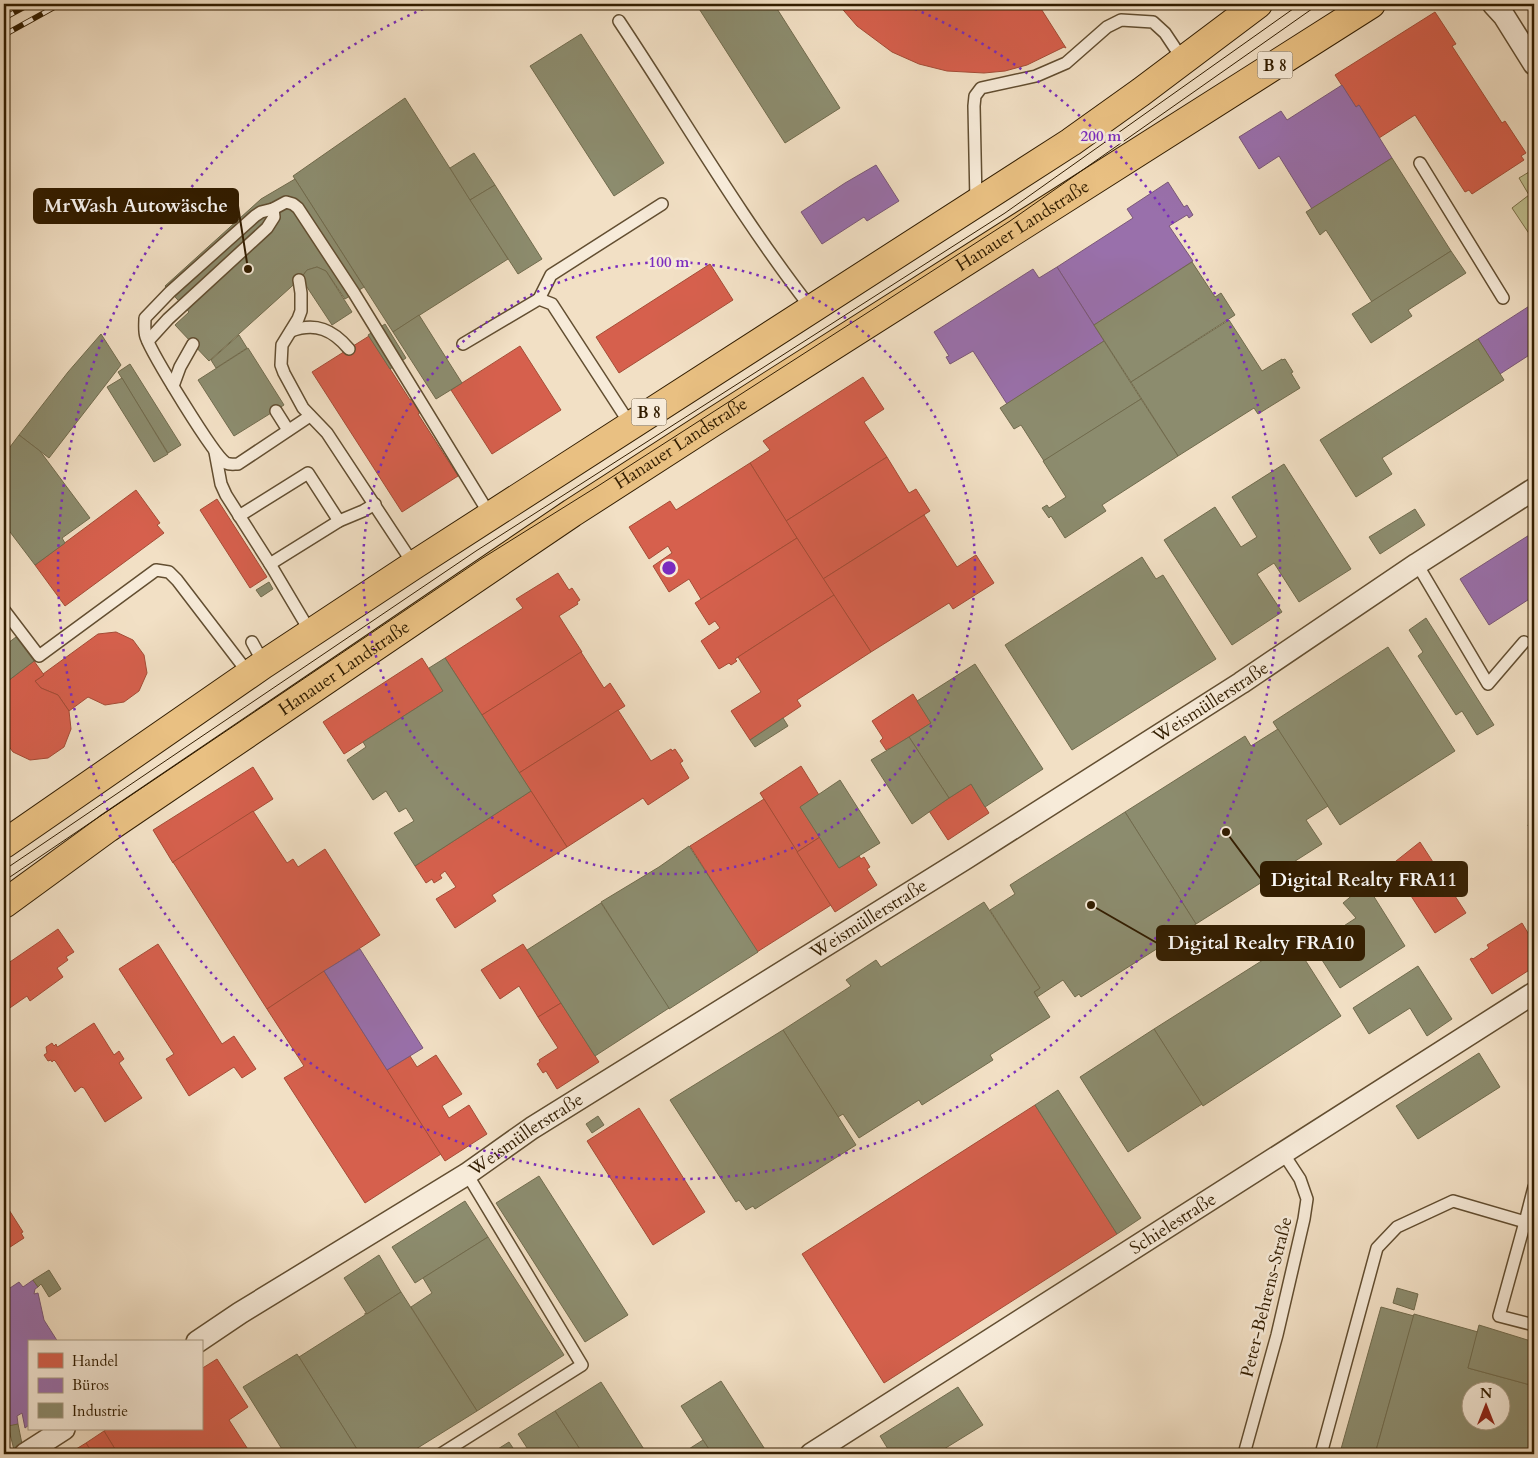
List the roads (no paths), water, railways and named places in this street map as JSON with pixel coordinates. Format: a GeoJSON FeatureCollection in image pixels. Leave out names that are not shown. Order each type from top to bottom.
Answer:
{"type":"FeatureCollection","features":[{"type":"Feature","properties":{"kind":"main road","name":"B 8"},"geometry":{"type":"LineString","coordinates":[[4,844],[255,660],[311,633],[630,424],[1071,142],[1258,4]]}},
{"type":"Feature","properties":{"kind":"main road","name":"Hanauer Landstraße"},"geometry":{"type":"LineString","coordinates":[[4,904],[108,828],[572,513],[1360,8]]}},
{"type":"Feature","properties":{"kind":"street"},"geometry":{"type":"LineString","coordinates":[[1499,8],[1534,64]]}},
{"type":"Feature","properties":{"kind":"street","name":"Weismüllerstraße"},"geometry":{"type":"LineString","coordinates":[[200,1340],[240,1313],[467,1174],[532,1128],[966,858],[1241,683],[1417,564],[1534,489]]}},
{"type":"Feature","properties":{"kind":"street","name":"Schielestraße"},"geometry":{"type":"LineString","coordinates":[[811,1454],[1534,993]]}},
{"type":"Feature","properties":{"kind":"street"},"geometry":{"type":"LineString","coordinates":[[25,1454],[62,1430]]}},
{"type":"Feature","properties":{"kind":"lane"},"geometry":{"type":"LineString","coordinates":[[976,202],[974,106],[975,96],[981,88],[1036,76],[1066,63],[1108,28],[1121,20],[1153,22],[1165,33],[1183,60]]}},
{"type":"Feature","properties":{"kind":"lane"},"geometry":{"type":"LineString","coordinates":[[620,21],[752,226],[811,308]]}},
{"type":"Feature","properties":{"kind":"lane"},"geometry":{"type":"LineString","coordinates":[[1420,163],[1503,298]]}},
{"type":"Feature","properties":{"kind":"lane"},"geometry":{"type":"LineString","coordinates":[[310,416],[238,464],[225,462],[215,452],[173,386],[145,335],[145,318],[154,307],[255,216],[286,202],[298,208],[354,293],[490,515]]}},
{"type":"Feature","properties":{"kind":"lane"},"geometry":{"type":"LineString","coordinates":[[463,344],[539,299],[552,275],[662,204]]}},
{"type":"Feature","properties":{"kind":"lane"},"geometry":{"type":"LineString","coordinates":[[148,341],[168,319],[267,228],[274,217],[273,209]]}},
{"type":"Feature","properties":{"kind":"lane"},"geometry":{"type":"LineString","coordinates":[[299,280],[301,311],[292,332],[282,345],[281,365],[284,373],[299,401],[310,416],[327,433],[414,565]]}},
{"type":"Feature","properties":{"kind":"lane"},"geometry":{"type":"LineString","coordinates":[[539,299],[552,304],[630,424]]}},
{"type":"Feature","properties":{"kind":"lane"},"geometry":{"type":"LineString","coordinates":[[292,332],[308,327],[325,330],[340,338],[349,349]]}},
{"type":"Feature","properties":{"kind":"lane"},"geometry":{"type":"LineString","coordinates":[[173,386],[180,367],[193,344]]}},
{"type":"Feature","properties":{"kind":"lane"},"geometry":{"type":"LineString","coordinates":[[276,411],[288,430]]}},
{"type":"Feature","properties":{"kind":"lane"},"geometry":{"type":"LineString","coordinates":[[215,452],[221,484],[311,633]]}},
{"type":"Feature","properties":{"kind":"lane"},"geometry":{"type":"LineString","coordinates":[[239,516],[308,473],[339,521]]}},
{"type":"Feature","properties":{"kind":"lane"},"geometry":{"type":"LineString","coordinates":[[270,564],[339,521],[375,504]]}},
{"type":"Feature","properties":{"kind":"lane"},"geometry":{"type":"LineString","coordinates":[[1417,564],[1488,684],[1524,642]]}},
{"type":"Feature","properties":{"kind":"lane"},"geometry":{"type":"LineString","coordinates":[[4,610],[39,656],[156,570],[169,572],[255,660]]}},
{"type":"Feature","properties":{"kind":"lane","name":"Peter-Behrens-Straße"},"geometry":{"type":"LineString","coordinates":[[1244,1454],[1277,1335],[1307,1199],[1300,1179],[1283,1153]]}},
{"type":"Feature","properties":{"kind":"lane"},"geometry":{"type":"LineString","coordinates":[[441,1454],[582,1365],[467,1174]]}},
{"type":"Feature","properties":{"kind":"lane"},"geometry":{"type":"LineString","coordinates":[[1534,1187],[1499,1316],[1534,1325]]}},
{"type":"Feature","properties":{"kind":"lane"},"geometry":{"type":"LineString","coordinates":[[1321,1454],[1377,1248],[1397,1227],[1453,1201],[1525,1222]]}},
{"type":"Feature","properties":{"kind":"tram line"},"geometry":{"type":"LineString","coordinates":[[4,870],[476,551],[1005,213],[1300,4]]}},
{"type":"Feature","properties":{"kind":"tram line"},"geometry":{"type":"LineString","coordinates":[[4,881],[481,559],[1010,221],[1319,4]]}},
{"type":"Feature","properties":{"kind":"railway"},"geometry":{"type":"LineString","coordinates":[[4,18],[30,4]]}},
{"type":"Feature","properties":{"kind":"railway"},"geometry":{"type":"LineString","coordinates":[[4,35],[60,4]]}},
{"type":"Feature","properties":{"kind":"place","name":"MrWash Autowäsche"},"geometry":{"type":"Point","coordinates":[248,269]}},
{"type":"Feature","properties":{"kind":"place","name":"Digital Realty FRA11"},"geometry":{"type":"Point","coordinates":[1226,832]}},
{"type":"Feature","properties":{"kind":"place","name":"Digital Realty FRA10"},"geometry":{"type":"Point","coordinates":[1091,905]}}]}
